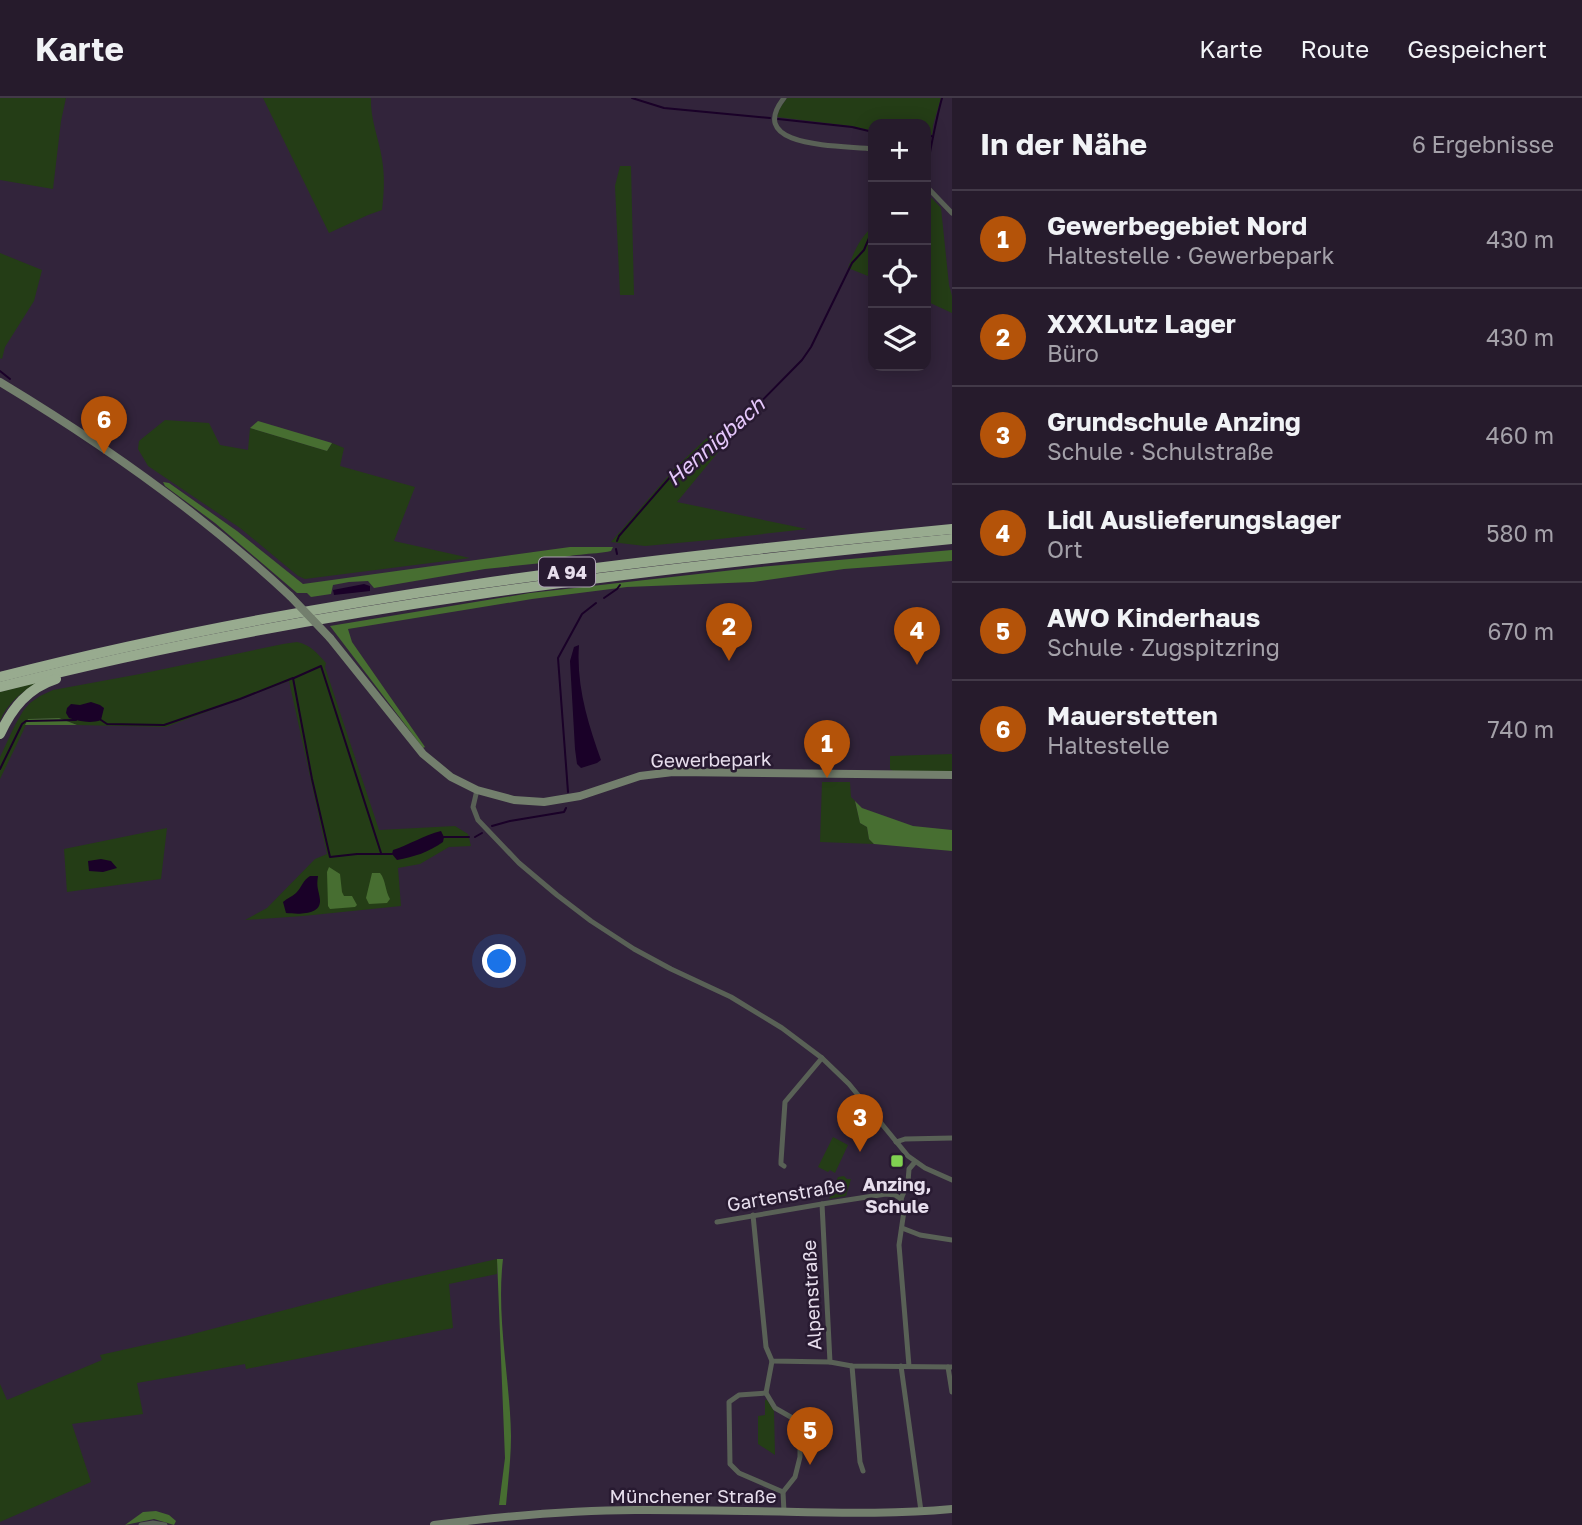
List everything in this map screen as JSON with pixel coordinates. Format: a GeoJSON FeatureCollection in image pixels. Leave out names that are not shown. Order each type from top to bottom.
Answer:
{"type":"FeatureCollection","features":[{"type":"Feature","properties":{"kind":"highway","name":"A 94"},"geometry":{"type":"LineString","coordinates":[[0,674],[234,624],[429,591],[719,553],[952,529]]}},
{"type":"Feature","properties":{"kind":"highway","name":"A 94"},"geometry":{"type":"LineString","coordinates":[[0,687],[79,667],[236,634],[426,601],[667,569],[952,539]]}},
{"type":"Feature","properties":{"kind":"highway"},"geometry":{"type":"LineString","coordinates":[[0,734],[21,699],[46,682],[66,676],[79,667]]}},
{"type":"Feature","properties":{"kind":"street"},"geometry":{"type":"LineString","coordinates":[[784,98],[778,106],[775,125],[790,138],[868,149]]}},
{"type":"Feature","properties":{"kind":"street"},"geometry":{"type":"LineString","coordinates":[[931,191],[952,213]]}},
{"type":"Feature","properties":{"kind":"street","name":"Gewerbepark"},"geometry":{"type":"LineString","coordinates":[[0,382],[98,444],[228,540],[290,596],[330,638],[424,754],[451,777],[477,790],[514,800],[544,802],[580,796],[640,776],[673,772],[952,775]]}},
{"type":"Feature","properties":{"kind":"street"},"geometry":{"type":"LineString","coordinates":[[477,790],[473,807],[478,820],[519,863],[557,895],[634,949],[732,997],[782,1028],[822,1058],[849,1084],[915,1162],[952,1180]]}},
{"type":"Feature","properties":{"kind":"street"},"geometry":{"type":"LineString","coordinates":[[785,1166],[780,1161],[783,1106],[822,1058]]}},
{"type":"Feature","properties":{"kind":"street"},"geometry":{"type":"LineString","coordinates":[[896,1142],[905,1139],[952,1138]]}},
{"type":"Feature","properties":{"kind":"street"},"geometry":{"type":"LineString","coordinates":[[909,1366],[899,1250],[904,1211],[901,1199],[908,1182],[909,1169],[915,1162]]}},
{"type":"Feature","properties":{"kind":"street","name":"Gartenstraße"},"geometry":{"type":"LineString","coordinates":[[717,1222],[891,1194],[901,1199]]}},
{"type":"Feature","properties":{"kind":"street","name":"Alpenstraße"},"geometry":{"type":"LineString","coordinates":[[822,1204],[830,1362],[852,1366],[950,1367]]}},
{"type":"Feature","properties":{"kind":"street"},"geometry":{"type":"LineString","coordinates":[[753,1215],[766,1347],[772,1361],[766,1394],[775,1408],[796,1420],[800,1432],[800,1457],[795,1477],[783,1492],[784,1512]]}},
{"type":"Feature","properties":{"kind":"street"},"geometry":{"type":"LineString","coordinates":[[902,1228],[920,1235],[952,1240]]}},
{"type":"Feature","properties":{"kind":"street"},"geometry":{"type":"LineString","coordinates":[[772,1361],[830,1362]]}},
{"type":"Feature","properties":{"kind":"street"},"geometry":{"type":"LineString","coordinates":[[852,1366],[863,1471]]}},
{"type":"Feature","properties":{"kind":"street"},"geometry":{"type":"LineString","coordinates":[[901,1366],[921,1511]]}},
{"type":"Feature","properties":{"kind":"street"},"geometry":{"type":"LineString","coordinates":[[950,1367],[952,1392]]}},
{"type":"Feature","properties":{"kind":"street"},"geometry":{"type":"LineString","coordinates":[[766,1394],[739,1395],[729,1402],[730,1464],[740,1473],[783,1492]]}},
{"type":"Feature","properties":{"kind":"street","name":"Münchener Straße"},"geometry":{"type":"LineString","coordinates":[[433,1525],[579,1510],[856,1513],[952,1509]]}},
{"type":"Feature","properties":{"kind":"street"},"geometry":{"type":"LineString","coordinates":[[141,1525],[164,1525]]}},
{"type":"Feature","properties":{"kind":"green space"},"geometry":{"type":"Polygon","coordinates":[[[0,98],[66,98],[53,189],[0,180],[0,98]]]}},
{"type":"Feature","properties":{"kind":"green space"},"geometry":{"type":"Polygon","coordinates":[[[263,98],[371,98],[383,166],[382,210],[329,233],[263,98]]]}},
{"type":"Feature","properties":{"kind":"green space"},"geometry":{"type":"Polygon","coordinates":[[[787,98],[941,98],[932,135],[931,119],[868,119],[868,130],[777,117],[787,98]]]}},
{"type":"Feature","properties":{"kind":"green space"},"geometry":{"type":"Polygon","coordinates":[[[620,166],[631,166],[634,295],[620,295],[615,186],[620,166]]]}},
{"type":"Feature","properties":{"kind":"green space"},"geometry":{"type":"Polygon","coordinates":[[[931,197],[941,208],[952,313],[931,303],[931,197]]]}},
{"type":"Feature","properties":{"kind":"green space"},"geometry":{"type":"Polygon","coordinates":[[[868,231],[868,276],[848,268],[868,231]]]}},
{"type":"Feature","properties":{"kind":"green space"},"geometry":{"type":"Polygon","coordinates":[[[0,253],[42,270],[34,301],[5,347],[2,359],[0,358],[0,253]]]}},
{"type":"Feature","properties":{"kind":"green space"},"geometry":{"type":"Polygon","coordinates":[[[753,410],[677,502],[807,529],[645,546],[611,542],[675,468],[710,435],[742,419],[753,410]]]}},
{"type":"Feature","properties":{"kind":"green space"},"geometry":{"type":"Polygon","coordinates":[[[165,420],[209,423],[220,445],[248,450],[250,428],[327,451],[332,443],[344,448],[340,466],[415,487],[394,541],[470,558],[305,579],[298,576],[240,528],[148,466],[138,449],[139,441],[165,420]]]}},
{"type":"Feature","properties":{"kind":"green space"},"geometry":{"type":"Polygon","coordinates":[[[258,421],[332,443],[327,451],[250,428],[258,421]]]}},
{"type":"Feature","properties":{"kind":"green space"},"geometry":{"type":"Polygon","coordinates":[[[163,482],[169,483],[237,531],[303,584],[570,547],[613,547],[611,551],[552,562],[485,569],[374,588],[368,581],[349,582],[333,585],[331,594],[311,597],[307,593],[297,593],[163,482]]]}},
{"type":"Feature","properties":{"kind":"green space"},"geometry":{"type":"Polygon","coordinates":[[[952,550],[952,561],[844,569],[753,582],[627,587],[532,599],[348,629],[352,642],[425,747],[423,748],[330,626],[530,593],[760,567],[952,550]]]}},
{"type":"Feature","properties":{"kind":"green space"},"geometry":{"type":"Polygon","coordinates":[[[297,642],[310,647],[326,663],[325,667],[379,830],[455,826],[468,834],[471,846],[449,847],[420,864],[398,868],[401,906],[245,920],[267,908],[315,859],[327,854],[289,681],[166,727],[77,725],[59,718],[29,719],[0,779],[0,757],[23,711],[40,696],[53,690],[297,642]]]}},
{"type":"Feature","properties":{"kind":"green space"},"geometry":{"type":"Polygon","coordinates":[[[38,682],[16,698],[0,721],[0,692],[38,682]]]}},
{"type":"Feature","properties":{"kind":"green space"},"geometry":{"type":"Polygon","coordinates":[[[59,718],[77,725],[25,725],[28,719],[59,718]]]}},
{"type":"Feature","properties":{"kind":"green space"},"geometry":{"type":"Polygon","coordinates":[[[952,754],[952,771],[890,769],[890,756],[952,754]]]}},
{"type":"Feature","properties":{"kind":"green space"},"geometry":{"type":"Polygon","coordinates":[[[822,782],[850,782],[851,797],[855,801],[860,823],[867,827],[869,839],[874,844],[820,842],[822,782]]]}},
{"type":"Feature","properties":{"kind":"green space"},"geometry":{"type":"Polygon","coordinates":[[[855,801],[862,808],[913,826],[952,830],[952,851],[874,844],[869,839],[867,827],[860,823],[855,801]]]}},
{"type":"Feature","properties":{"kind":"green space"},"geometry":{"type":"Polygon","coordinates":[[[167,828],[161,879],[67,892],[64,849],[167,828]]]}},
{"type":"Feature","properties":{"kind":"green space"},"geometry":{"type":"Polygon","coordinates":[[[329,867],[340,874],[342,892],[344,896],[352,896],[357,905],[355,907],[330,909],[328,906],[329,867]]]}},
{"type":"Feature","properties":{"kind":"green space"},"geometry":{"type":"Polygon","coordinates":[[[372,873],[380,873],[382,876],[390,899],[387,903],[369,904],[366,898],[372,873]]]}},
{"type":"Feature","properties":{"kind":"green space"},"geometry":{"type":"Polygon","coordinates":[[[833,1137],[848,1145],[835,1173],[818,1167],[833,1137]]]}},
{"type":"Feature","properties":{"kind":"green space"},"geometry":{"type":"Polygon","coordinates":[[[838,1177],[851,1179],[846,1196],[829,1199],[838,1177]]]}},
{"type":"Feature","properties":{"kind":"green space"},"geometry":{"type":"Polygon","coordinates":[[[497,1259],[497,1274],[449,1284],[453,1328],[246,1369],[245,1364],[137,1383],[143,1414],[72,1424],[91,1482],[0,1522],[0,1384],[7,1400],[102,1360],[100,1355],[497,1259]]]}},
{"type":"Feature","properties":{"kind":"green space"},"geometry":{"type":"Polygon","coordinates":[[[497,1259],[503,1259],[501,1303],[511,1436],[506,1505],[499,1505],[505,1458],[497,1259]]]}},
{"type":"Feature","properties":{"kind":"green space"},"geometry":{"type":"Polygon","coordinates":[[[765,1400],[774,1411],[775,1455],[758,1444],[758,1416],[765,1415],[765,1400]]]}},
{"type":"Feature","properties":{"kind":"green space"},"geometry":{"type":"Polygon","coordinates":[[[156,1511],[169,1515],[176,1521],[174,1525],[154,1519],[125,1525],[143,1512],[156,1511]]]}},
{"type":"Feature","properties":{"kind":"shaded area"},"geometry":{"type":"Polygon","coordinates":[[[364,584],[370,586],[370,591],[334,595],[333,590],[364,584]]]}},
{"type":"Feature","properties":{"kind":"shaded area"},"geometry":{"type":"Polygon","coordinates":[[[579,645],[581,689],[601,760],[581,768],[577,764],[575,749],[570,661],[574,647],[579,645]]]}},
{"type":"Feature","properties":{"kind":"shaded area"},"geometry":{"type":"Polygon","coordinates":[[[91,702],[104,708],[101,720],[81,721],[69,718],[66,713],[71,704],[91,702]]]}},
{"type":"Feature","properties":{"kind":"shaded area"},"geometry":{"type":"Polygon","coordinates":[[[441,831],[443,842],[427,851],[397,860],[392,854],[393,850],[441,831]]]}},
{"type":"Feature","properties":{"kind":"shaded area"},"geometry":{"type":"Polygon","coordinates":[[[88,861],[111,861],[117,868],[103,872],[89,871],[88,861]]]}},
{"type":"Feature","properties":{"kind":"shaded area"},"geometry":{"type":"Polygon","coordinates":[[[310,876],[318,876],[320,900],[317,909],[307,913],[286,913],[283,902],[296,893],[310,876]]]}},
{"type":"Feature","properties":{"kind":"waterway"},"geometry":{"type":"LineString","coordinates":[[632,98],[664,108],[770,118]]}},
{"type":"Feature","properties":{"kind":"waterway","name":"Hennigbach"},"geometry":{"type":"LineString","coordinates":[[931,147],[942,98]]}},
{"type":"Feature","properties":{"kind":"waterway"},"geometry":{"type":"LineString","coordinates":[[778,119],[868,131]]}},
{"type":"Feature","properties":{"kind":"waterway","name":"Hennigbach"},"geometry":{"type":"LineString","coordinates":[[617,541],[678,468],[715,436],[743,420],[802,360],[852,263],[864,250],[868,240]]}},
{"type":"Feature","properties":{"kind":"waterway"},"geometry":{"type":"LineString","coordinates":[[0,371],[10,379]]}},
{"type":"Feature","properties":{"kind":"waterway","name":"Hennigbach"},"geometry":{"type":"LineString","coordinates":[[616,549],[617,554]]}},
{"type":"Feature","properties":{"kind":"waterway","name":"Hennigbach"},"geometry":{"type":"LineString","coordinates":[[604,598],[620,585]]}},
{"type":"Feature","properties":{"kind":"waterway","name":"Hennigbach"},"geometry":{"type":"LineString","coordinates":[[568,792],[558,658],[582,614],[596,603]]}},
{"type":"Feature","properties":{"kind":"waterway","name":"Hennigbach"},"geometry":{"type":"LineString","coordinates":[[294,678],[321,666],[381,853]]}},
{"type":"Feature","properties":{"kind":"waterway","name":"Hennigbach"},"geometry":{"type":"LineString","coordinates":[[101,720],[107,724],[164,725],[293,678],[330,857],[392,854]]}},
{"type":"Feature","properties":{"kind":"waterway","name":"Hennigbach"},"geometry":{"type":"LineString","coordinates":[[0,769],[26,721],[76,720]]}},
{"type":"Feature","properties":{"kind":"waterway","name":"Hennigbach"},"geometry":{"type":"LineString","coordinates":[[492,826],[564,812],[566,808]]}},
{"type":"Feature","properties":{"kind":"waterway","name":"Hennigbach"},"geometry":{"type":"LineString","coordinates":[[475,837],[482,833]]}},
{"type":"Feature","properties":{"kind":"waterway","name":"Hennigbach"},"geometry":{"type":"LineString","coordinates":[[444,837],[469,837]]}},
{"type":"Feature","properties":{"kind":"place","name":"Mauerstetten"},"geometry":{"type":"Point","coordinates":[104,454]}},
{"type":"Feature","properties":{"kind":"place","name":"XXXLutz Lager"},"geometry":{"type":"Point","coordinates":[729,661]}},
{"type":"Feature","properties":{"kind":"place","name":"Lidl Auslieferungslager"},"geometry":{"type":"Point","coordinates":[917,665]}},
{"type":"Feature","properties":{"kind":"place","name":"Gewerbegebiet Nord"},"geometry":{"type":"Point","coordinates":[827,778]}},
{"type":"Feature","properties":{"kind":"place","name":"Grundschule Anzing"},"geometry":{"type":"Point","coordinates":[860,1152]}},
{"type":"Feature","properties":{"kind":"place","name":"Anzing, Schule"},"geometry":{"type":"Point","coordinates":[897,1161]}},
{"type":"Feature","properties":{"kind":"place","name":"AWO Kinderhaus"},"geometry":{"type":"Point","coordinates":[810,1465]}}]}
